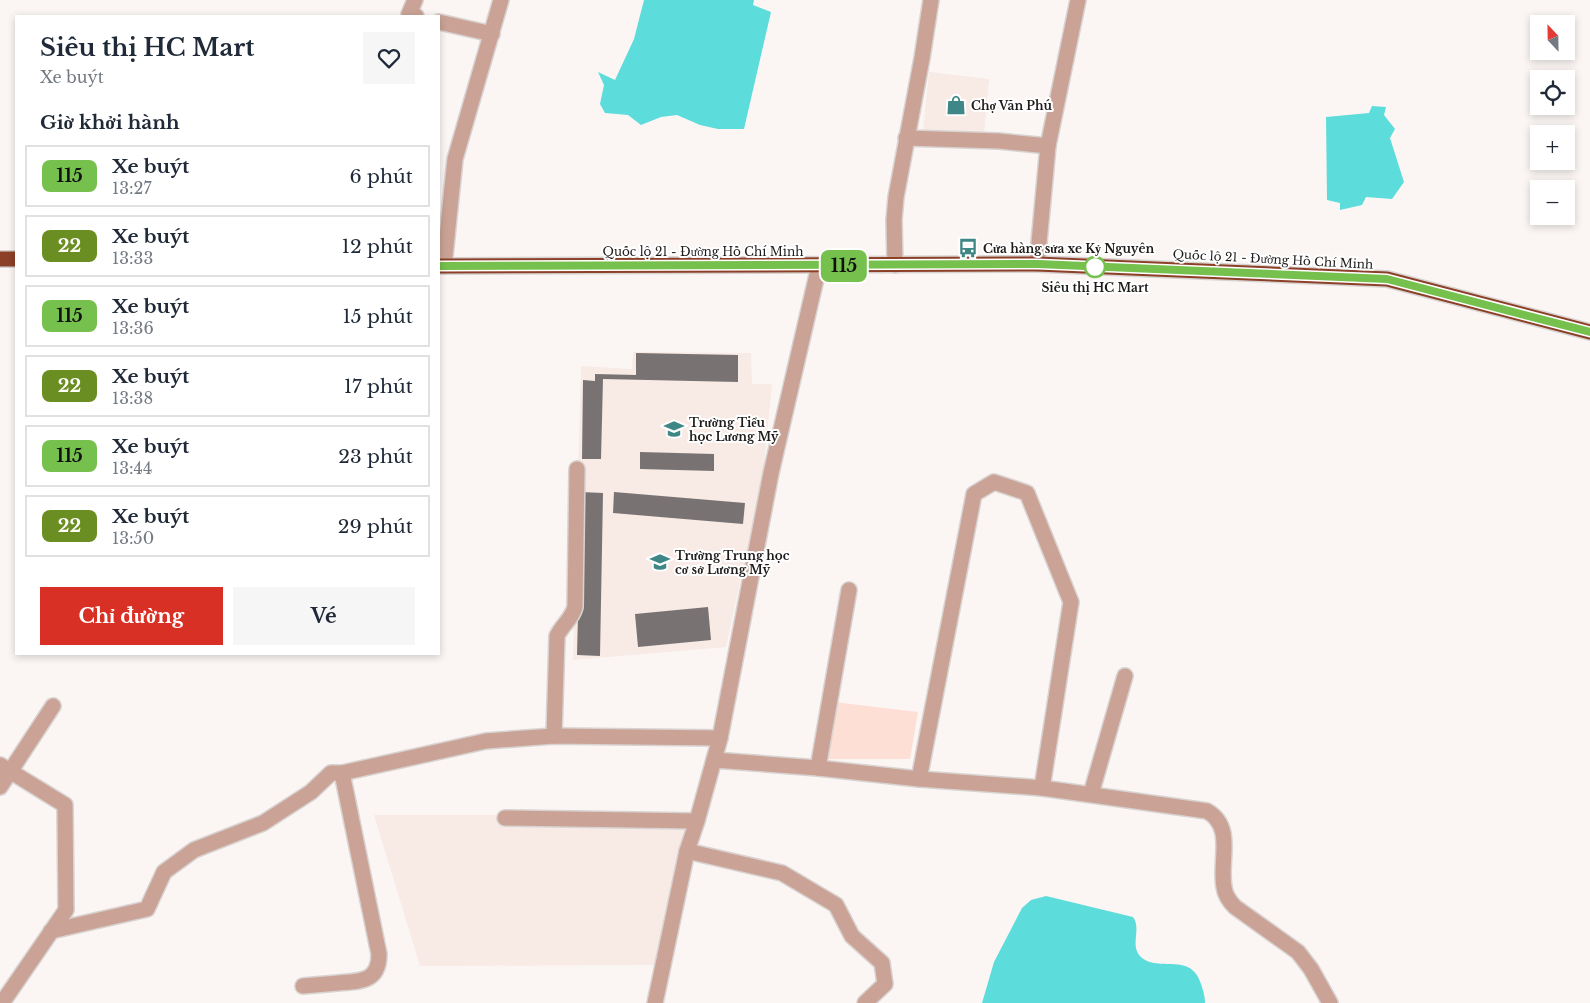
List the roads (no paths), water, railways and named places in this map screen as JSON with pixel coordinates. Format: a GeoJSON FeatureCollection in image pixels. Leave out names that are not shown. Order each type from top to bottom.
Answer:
{"type":"FeatureCollection","features":[{"type":"Feature","properties":{"kind":"highway"},"geometry":{"type":"LineString","coordinates":[[0,259],[15,259]]}},
{"type":"Feature","properties":{"kind":"highway","name":"Quốc lộ 21 - Đường Hồ Chí Minh"},"geometry":{"type":"LineString","coordinates":[[441,266],[1038,264],[1387,279],[1590,332]]}},
{"type":"Feature","properties":{"kind":"street"},"geometry":{"type":"LineString","coordinates":[[412,15],[409,14],[415,0]]}},
{"type":"Feature","properties":{"kind":"street"},"geometry":{"type":"LineString","coordinates":[[441,266],[455,159],[501,0]]}},
{"type":"Feature","properties":{"kind":"street"},"geometry":{"type":"LineString","coordinates":[[895,265],[895,204],[931,0]]}},
{"type":"Feature","properties":{"kind":"street"},"geometry":{"type":"LineString","coordinates":[[1038,264],[1048,146],[1078,0]]}},
{"type":"Feature","properties":{"kind":"street"},"geometry":{"type":"LineString","coordinates":[[440,22],[492,34]]}},
{"type":"Feature","properties":{"kind":"street"},"geometry":{"type":"LineString","coordinates":[[906,138],[999,140],[1048,146]]}},
{"type":"Feature","properties":{"kind":"street"},"geometry":{"type":"LineString","coordinates":[[655,1003],[687,851],[720,738],[771,473],[820,266]]}},
{"type":"Feature","properties":{"kind":"street"},"geometry":{"type":"LineString","coordinates":[[554,736],[557,636],[571,617],[575,607],[577,469]]}},
{"type":"Feature","properties":{"kind":"street"},"geometry":{"type":"LineString","coordinates":[[919,780],[974,494],[994,482],[1027,493],[1071,602],[1042,788]]}},
{"type":"Feature","properties":{"kind":"street"},"geometry":{"type":"LineString","coordinates":[[818,768],[849,590]]}},
{"type":"Feature","properties":{"kind":"street"},"geometry":{"type":"LineString","coordinates":[[1091,794],[1125,676]]}},
{"type":"Feature","properties":{"kind":"street"},"geometry":{"type":"LineString","coordinates":[[0,787],[5,768],[52,706]]}},
{"type":"Feature","properties":{"kind":"street"},"geometry":{"type":"LineString","coordinates":[[51,931],[147,909],[164,872],[194,850],[263,823],[311,792],[331,774],[486,741],[554,736],[720,738]]}},
{"type":"Feature","properties":{"kind":"street"},"geometry":{"type":"LineString","coordinates":[[714,760],[818,768],[919,780],[1042,788],[1207,811],[1216,816],[1224,831],[1224,888],[1228,899],[1235,908],[1298,952],[1311,969],[1330,1003]]}},
{"type":"Feature","properties":{"kind":"street"},"geometry":{"type":"LineString","coordinates":[[2,1003],[66,910],[65,804],[5,768]]}},
{"type":"Feature","properties":{"kind":"street"},"geometry":{"type":"LineString","coordinates":[[303,986],[363,981],[375,972],[379,964],[379,954],[342,773]]}},
{"type":"Feature","properties":{"kind":"street"},"geometry":{"type":"LineString","coordinates":[[505,818],[697,821]]}},
{"type":"Feature","properties":{"kind":"street"},"geometry":{"type":"LineString","coordinates":[[687,851],[782,873],[836,905],[852,936],[882,963],[885,984],[865,1003]]}},
{"type":"Feature","properties":{"kind":"water"},"geometry":{"type":"Polygon","coordinates":[[[644,0],[754,0],[753,5],[771,12],[744,129],[718,129],[700,125],[677,115],[661,117],[641,125],[628,115],[605,113],[600,104],[604,85],[598,72],[615,80],[634,39],[644,0]]]}},
{"type":"Feature","properties":{"kind":"water"},"geometry":{"type":"Polygon","coordinates":[[[1372,106],[1386,107],[1384,115],[1395,129],[1390,138],[1404,182],[1392,199],[1366,197],[1362,205],[1340,210],[1340,203],[1327,200],[1326,117],[1369,113],[1372,106]]]}},
{"type":"Feature","properties":{"kind":"water"},"geometry":{"type":"Polygon","coordinates":[[[1046,896],[1133,917],[1136,927],[1136,948],[1141,957],[1156,963],[1182,965],[1190,968],[1196,974],[1201,984],[1205,1003],[982,1003],[994,962],[1022,908],[1031,900],[1046,896]]]}},
{"type":"Feature","properties":{"kind":"place","name":"Chợ Văn Phú"},"geometry":{"type":"Point","coordinates":[956,105]}},
{"type":"Feature","properties":{"kind":"place","name":"Cửa hàng sửa xe Kỷ Nguyên"},"geometry":{"type":"Point","coordinates":[968,248]}},
{"type":"Feature","properties":{"kind":"place","name":"Siêu thị HC Mart"},"geometry":{"type":"Point","coordinates":[1095,267]}},
{"type":"Feature","properties":{"kind":"place","name":"Trường Tiểu học Lương Mỹ"},"geometry":{"type":"Point","coordinates":[674,429]}},
{"type":"Feature","properties":{"kind":"place","name":"Trường Trung học cơ sở Lương Mỹ"},"geometry":{"type":"Point","coordinates":[660,562]}}]}
